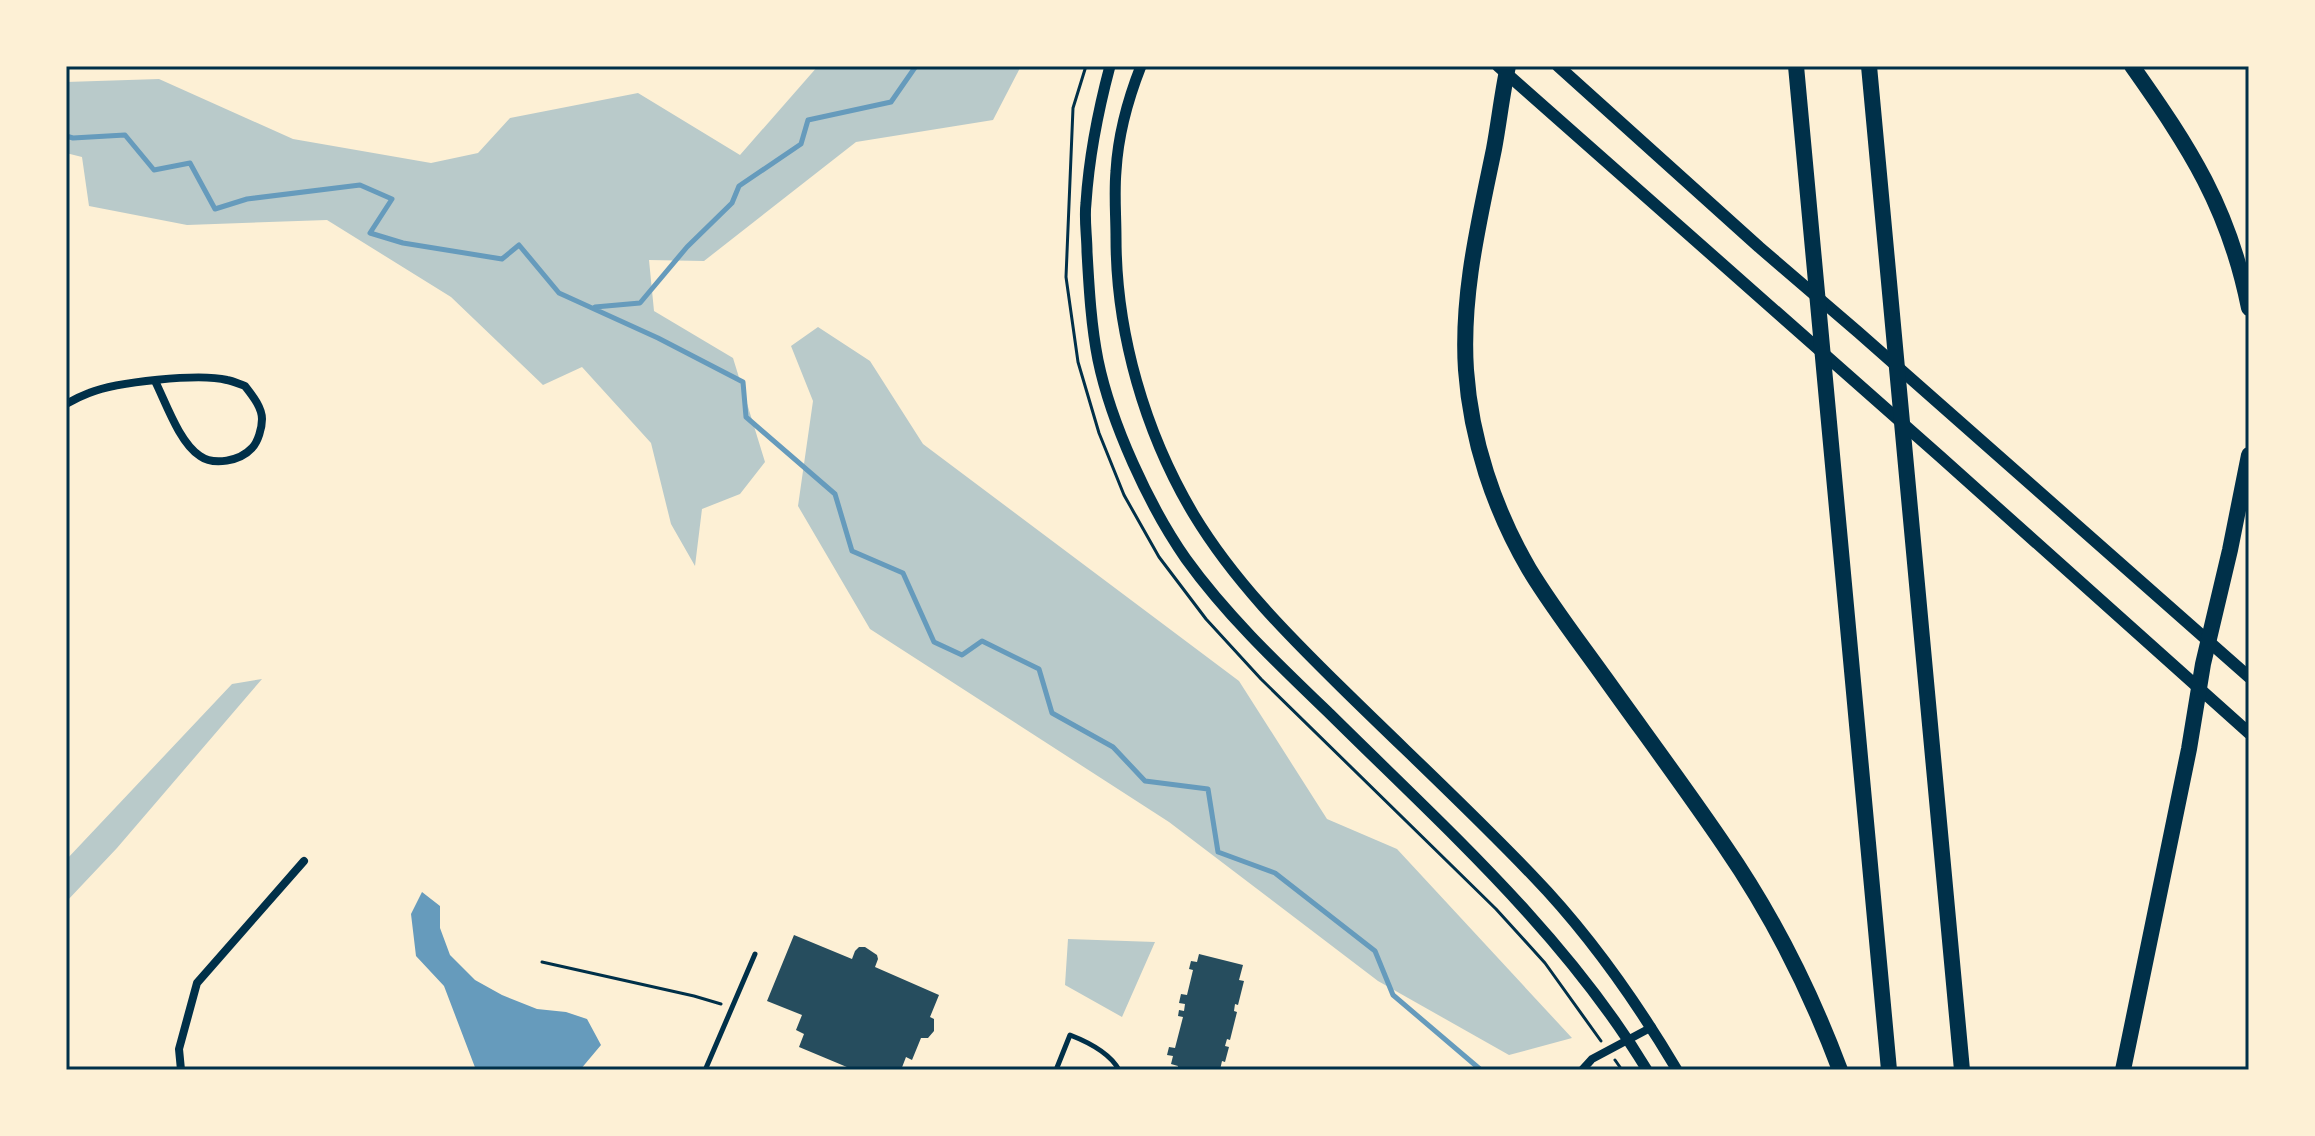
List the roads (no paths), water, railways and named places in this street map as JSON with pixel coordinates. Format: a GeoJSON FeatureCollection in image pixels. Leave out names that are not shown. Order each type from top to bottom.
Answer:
{"type":"FeatureCollection","features":[{"type":"Feature","properties":{"kind":"highway"},"geometry":{"type":"LineString","coordinates":[[1796,66],[1889,1070]]}},
{"type":"Feature","properties":{"kind":"highway"},"geometry":{"type":"LineString","coordinates":[[1869,66],[1962,1070]]}},
{"type":"Feature","properties":{"kind":"highway"},"geometry":{"type":"LineString","coordinates":[[2132,66],[2200,166],[2233,242],[2249,308]]}},
{"type":"Feature","properties":{"kind":"highway"},"geometry":{"type":"LineString","coordinates":[[1504,68],[1496,138],[1472,256],[1465,332],[1469,400],[1488,481],[1502,517],[1530,570],[1765,907],[1820,1017],[1840,1070]]}},
{"type":"Feature","properties":{"kind":"highway"},"geometry":{"type":"LineString","coordinates":[[2123,1070],[2208,642],[2249,455]]}},
{"type":"Feature","properties":{"kind":"main road"},"geometry":{"type":"LineString","coordinates":[[1558,66],[1759,247],[2249,677]]}},
{"type":"Feature","properties":{"kind":"main road"},"geometry":{"type":"LineString","coordinates":[[1504,68],[2249,733]]}},
{"type":"Feature","properties":{"kind":"street"},"geometry":{"type":"LineString","coordinates":[[1110,66],[1099,109],[1085,205],[1089,287],[1098,361],[1145,490],[1185,558],[1230,614],[1495,877],[1595,991],[1647,1070]]}},
{"type":"Feature","properties":{"kind":"street"},"geometry":{"type":"LineString","coordinates":[[1141,66],[1129,97],[1116,170],[1116,266],[1131,362],[1161,451],[1194,515],[1237,576],[1277,624],[1535,877],[1590,941],[1640,1009],[1677,1070]]}},
{"type":"Feature","properties":{"kind":"street"},"geometry":{"type":"LineString","coordinates":[[66,404],[89,392],[122,384],[155,381],[209,378],[226,379],[245,386],[263,416],[260,434],[252,448],[236,458],[219,462],[202,458],[187,444],[155,381]]}},
{"type":"Feature","properties":{"kind":"street"},"geometry":{"type":"LineString","coordinates":[[181,1070],[179,1049],[197,983],[304,861]]}},
{"type":"Feature","properties":{"kind":"street"},"geometry":{"type":"LineString","coordinates":[[1582,1070],[1592,1059],[1652,1027]]}},
{"type":"Feature","properties":{"kind":"lane"},"geometry":{"type":"LineString","coordinates":[[709,1070],[706,1068],[755,954]]}},
{"type":"Feature","properties":{"kind":"lane"},"geometry":{"type":"LineString","coordinates":[[1056,1070],[1070,1035],[1114,1059],[1119,1070]]}},
{"type":"Feature","properties":{"kind":"water"},"geometry":{"type":"Polygon","coordinates":[[[422,892],[440,906],[440,928],[450,955],[475,980],[537,1009],[566,1012],[587,1019],[601,1045],[580,1070],[476,1070],[444,986],[416,956],[411,914],[422,892]]]}},
{"type":"Feature","properties":{"kind":"waterway"},"geometry":{"type":"LineString","coordinates":[[595,307],[640,303],[687,247],[732,203],[739,186],[801,144],[808,120],[891,102],[916,66]]}},
{"type":"Feature","properties":{"kind":"waterway"},"geometry":{"type":"LineString","coordinates":[[66,136],[125,135],[154,170],[190,163],[215,209],[247,199],[360,185],[392,199],[370,233],[403,243],[502,259],[519,245],[559,293],[658,338],[743,382],[746,417],[835,494],[852,551],[903,573],[934,642],[962,655],[982,641],[1039,669],[1052,713],[1113,747],[1145,781],[1208,789],[1218,852],[1275,873],[1375,951],[1393,995],[1481,1070]]}}]}
